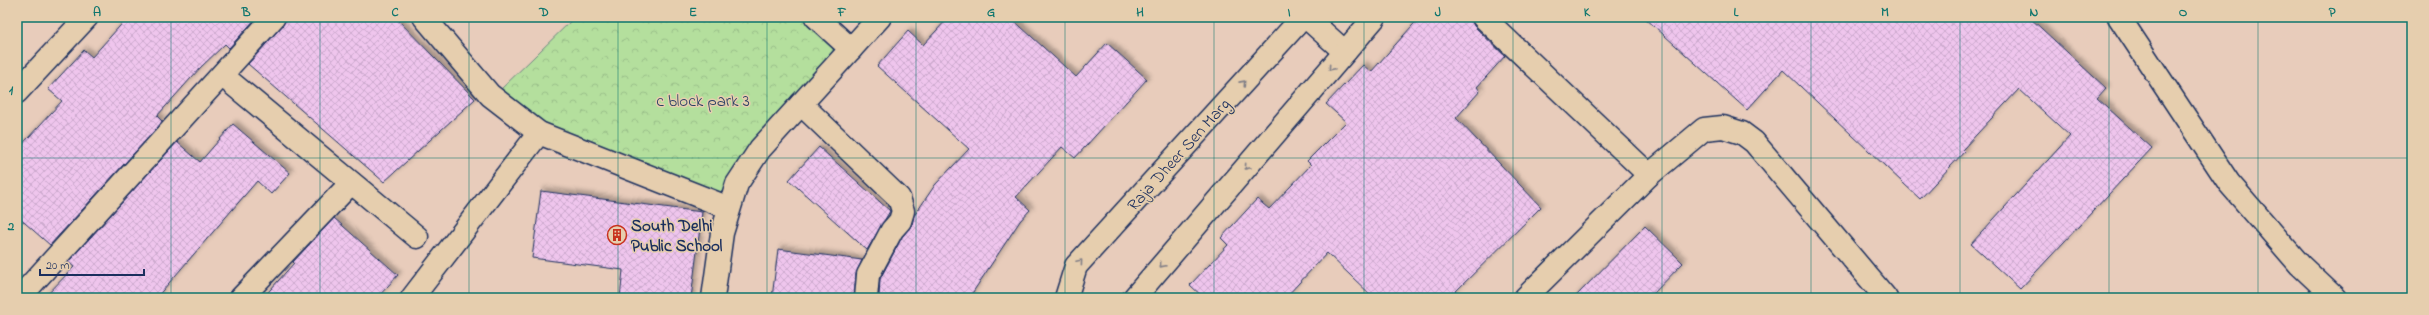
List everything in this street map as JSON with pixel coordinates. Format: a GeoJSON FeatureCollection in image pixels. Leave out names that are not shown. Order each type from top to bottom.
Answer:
{"type":"FeatureCollection","features":[{"type":"Feature","properties":{"kind":"street"},"geometry":{"type":"LineString","coordinates":[[17,92],[88,17]]}},
{"type":"Feature","properties":{"kind":"street"},"geometry":{"type":"LineString","coordinates":[[19,298],[223,76],[274,17]]}},
{"type":"Feature","properties":{"kind":"street"},"geometry":{"type":"LineString","coordinates":[[424,17],[490,95],[539,133],[729,208]]}},
{"type":"Feature","properties":{"kind":"street"},"geometry":{"type":"LineString","coordinates":[[816,17],[851,49]]}},
{"type":"Feature","properties":{"kind":"street"},"geometry":{"type":"LineString","coordinates":[[713,298],[722,233],[737,184],[760,149],[880,17]]}},
{"type":"Feature","properties":{"kind":"street","name":"Raja Dheer Sen Marg"},"geometry":{"type":"LineString","coordinates":[[1066,298],[1076,266],[1303,17]]}},
{"type":"Feature","properties":{"kind":"street"},"geometry":{"type":"LineString","coordinates":[[1306,17],[1345,52]]}},
{"type":"Feature","properties":{"kind":"street"},"geometry":{"type":"LineString","coordinates":[[1134,298],[1375,17]]}},
{"type":"Feature","properties":{"kind":"street"},"geometry":{"type":"LineString","coordinates":[[1483,17],[1650,175]]}},
{"type":"Feature","properties":{"kind":"street"},"geometry":{"type":"LineString","coordinates":[[2119,17],[2229,183],[2300,265],[2336,298]]}},
{"type":"Feature","properties":{"kind":"street"},"geometry":{"type":"LineString","coordinates":[[223,76],[417,237]]}},
{"type":"Feature","properties":{"kind":"street"},"geometry":{"type":"LineString","coordinates":[[801,104],[899,198],[903,211],[900,221],[892,230],[868,275],[866,298]]}},
{"type":"Feature","properties":{"kind":"street"},"geometry":{"type":"LineString","coordinates":[[1534,295],[1650,175],[1704,129],[1723,127],[1742,133],[1754,142],[1886,298]]}},
{"type":"Feature","properties":{"kind":"street"},"geometry":{"type":"LineString","coordinates":[[412,298],[539,133]]}},
{"type":"Feature","properties":{"kind":"street"},"geometry":{"type":"LineString","coordinates":[[241,298],[351,183]]}},
{"type":"Feature","properties":{"kind":"green space","name":"c block park 3"},"geometry":{"type":"Polygon","coordinates":[[[575,17],[810,17],[851,49],[732,198],[539,133],[497,93],[575,17]]]}},
{"type":"Feature","properties":{"kind":"building"},"geometry":{"type":"Polygon","coordinates":[[[128,17],[257,17],[229,48],[225,44],[200,68],[157,116],[162,121],[159,126],[50,245],[17,216],[17,150],[62,101],[48,89],[84,50],[92,57],[128,17]]]}},
{"type":"Feature","properties":{"kind":"building"},"geometry":{"type":"Polygon","coordinates":[[[286,17],[395,17],[475,99],[384,182],[248,64],[283,25],[286,17]]]}},
{"type":"Feature","properties":{"kind":"building"},"geometry":{"type":"Polygon","coordinates":[[[949,17],[1010,17],[1076,77],[1107,43],[1147,79],[1075,158],[1062,147],[1016,197],[1030,210],[1020,221],[969,298],[879,298],[880,279],[902,237],[912,225],[914,216],[935,185],[969,149],[877,66],[908,31],[923,45],[949,17]]]}},
{"type":"Feature","properties":{"kind":"building"},"geometry":{"type":"Polygon","coordinates":[[[1420,17],[1471,17],[1474,26],[1505,56],[1477,87],[1480,91],[1456,118],[1541,207],[1449,298],[1374,298],[1327,253],[1285,298],[1204,298],[1190,285],[1228,245],[1221,238],[1257,199],[1269,209],[1311,165],[1307,161],[1346,122],[1326,104],[1363,65],[1371,72],[1420,17]]]}},
{"type":"Feature","properties":{"kind":"building"},"geometry":{"type":"Polygon","coordinates":[[[1644,17],[2029,17],[2106,88],[2097,98],[2152,148],[2020,289],[1971,244],[2070,136],[2019,89],[1963,149],[1965,151],[1920,199],[1783,70],[1747,110],[1644,17]]]}},
{"type":"Feature","properties":{"kind":"building"},"geometry":{"type":"Polygon","coordinates":[[[233,124],[290,173],[271,194],[257,181],[156,298],[44,298],[74,267],[68,262],[177,142],[200,162],[233,124]]]}},
{"type":"Feature","properties":{"kind":"building"},"geometry":{"type":"Polygon","coordinates":[[[819,147],[890,211],[867,250],[789,180],[819,147]]]}},
{"type":"Feature","properties":{"kind":"building","name":"South Delhi Public School"},"geometry":{"type":"Polygon","coordinates":[[[541,191],[702,212],[691,298],[620,298],[623,270],[532,258],[541,191]]]}},
{"type":"Feature","properties":{"kind":"building"},"geometry":{"type":"Polygon","coordinates":[[[334,218],[398,275],[377,298],[263,298],[294,263],[293,262],[334,218]]]}},
{"type":"Feature","properties":{"kind":"building"},"geometry":{"type":"Polygon","coordinates":[[[1645,226],[1683,263],[1649,298],[1574,298],[1645,226]]]}},
{"type":"Feature","properties":{"kind":"building"},"geometry":{"type":"Polygon","coordinates":[[[778,249],[862,260],[856,274],[854,298],[772,298],[778,249]]]}},
{"type":"Feature","properties":{"kind":"place","name":"South Delhi Public School"},"geometry":{"type":"Point","coordinates":[617,235]}}]}
